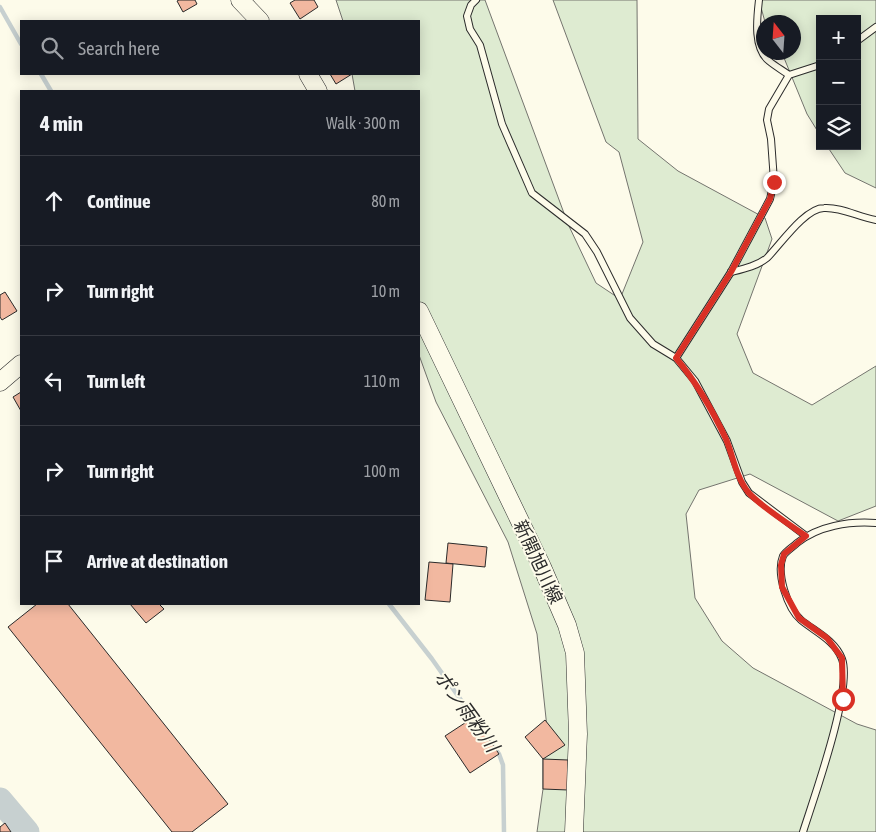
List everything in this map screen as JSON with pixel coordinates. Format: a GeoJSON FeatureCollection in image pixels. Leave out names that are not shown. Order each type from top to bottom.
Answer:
{"type":"FeatureCollection","features":[{"type":"Feature","properties":{"kind":"main road"},"geometry":{"type":"LineString","coordinates":[[240,0],[259,20]]}},
{"type":"Feature","properties":{"kind":"main road"},"geometry":{"type":"LineString","coordinates":[[309,75],[317,90]]}},
{"type":"Feature","properties":{"kind":"main road","name":"新開旭川線"},"geometry":{"type":"LineString","coordinates":[[420,314],[542,567],[567,624],[575,653],[578,734],[574,832]]}},
{"type":"Feature","properties":{"kind":"main road"},"geometry":{"type":"LineString","coordinates":[[0,382],[20,365]]}},
{"type":"Feature","properties":{"kind":"lane"},"geometry":{"type":"LineString","coordinates":[[476,0],[470,4],[467,16],[470,29],[480,45],[502,124],[532,193],[585,234],[597,252],[630,318],[653,344],[676,358],[695,381],[706,398],[742,482],[749,493],[806,536]]}},
{"type":"Feature","properties":{"kind":"lane"},"geometry":{"type":"LineString","coordinates":[[759,0],[758,37],[762,51],[767,60],[788,75]]}},
{"type":"Feature","properties":{"kind":"lane"},"geometry":{"type":"LineString","coordinates":[[861,39],[876,27]]}},
{"type":"Feature","properties":{"kind":"lane"},"geometry":{"type":"LineString","coordinates":[[676,358],[731,272],[770,199],[774,182],[771,139],[767,120],[769,109],[788,75],[816,66]]}},
{"type":"Feature","properties":{"kind":"lane"},"geometry":{"type":"LineString","coordinates":[[731,272],[750,267],[765,259],[800,222],[822,208],[839,209],[876,220]]}},
{"type":"Feature","properties":{"kind":"lane"},"geometry":{"type":"LineString","coordinates":[[804,832],[843,699],[842,658],[827,638],[799,618],[782,587],[781,565],[784,554],[806,536],[845,523],[876,523]]}},
{"type":"Feature","properties":{"kind":"green space"},"geometry":{"type":"Polygon","coordinates":[[[336,0],[485,0],[568,224],[596,283],[620,299],[643,242],[619,152],[606,142],[553,0],[637,0],[638,139],[678,171],[765,218],[772,239],[737,334],[753,373],[812,405],[876,366],[876,506],[838,521],[750,474],[699,490],[686,514],[695,598],[722,641],[753,668],[857,724],[876,730],[876,832],[537,832],[543,789],[543,759],[548,737],[537,634],[508,542],[436,402],[420,358],[420,90],[355,90],[352,75],[420,75],[420,20],[343,20],[336,0]]]}},
{"type":"Feature","properties":{"kind":"green space"},"geometry":{"type":"Polygon","coordinates":[[[759,0],[876,0],[876,188],[845,173],[830,150],[861,150],[861,15],[816,15],[816,129],[807,114],[785,60],[801,60],[801,15],[763,15],[759,0]]]}},
{"type":"Feature","properties":{"kind":"building"},"geometry":{"type":"Polygon","coordinates":[[[195,0],[197,4],[183,12],[177,1],[195,0]]]}},
{"type":"Feature","properties":{"kind":"building"},"geometry":{"type":"Polygon","coordinates":[[[295,0],[314,0],[318,7],[300,19],[290,3],[295,0]]]}},
{"type":"Feature","properties":{"kind":"building"},"geometry":{"type":"Polygon","coordinates":[[[331,75],[350,75],[336,84],[331,75]]]}},
{"type":"Feature","properties":{"kind":"building"},"geometry":{"type":"Polygon","coordinates":[[[5,292],[17,311],[2,320],[0,317],[0,295],[5,292]]]}},
{"type":"Feature","properties":{"kind":"building"},"geometry":{"type":"Polygon","coordinates":[[[20,393],[20,409],[13,397],[20,393]]]}},
{"type":"Feature","properties":{"kind":"building"},"geometry":{"type":"Polygon","coordinates":[[[448,543],[487,547],[485,567],[446,563],[448,543]]]}},
{"type":"Feature","properties":{"kind":"building"},"geometry":{"type":"Polygon","coordinates":[[[429,562],[453,564],[450,602],[425,600],[429,562]]]}},
{"type":"Feature","properties":{"kind":"building"},"geometry":{"type":"Polygon","coordinates":[[[36,605],[69,605],[228,804],[192,832],[172,832],[8,627],[36,605]]]}},
{"type":"Feature","properties":{"kind":"building"},"geometry":{"type":"Polygon","coordinates":[[[131,605],[160,605],[164,609],[146,623],[131,605]]]}},
{"type":"Feature","properties":{"kind":"building"},"geometry":{"type":"Polygon","coordinates":[[[474,717],[499,754],[470,773],[445,736],[474,717]]]}},
{"type":"Feature","properties":{"kind":"building"},"geometry":{"type":"Polygon","coordinates":[[[545,720],[565,745],[543,759],[525,737],[545,720]]]}},
{"type":"Feature","properties":{"kind":"building"},"geometry":{"type":"Polygon","coordinates":[[[543,759],[568,760],[568,790],[543,789],[543,759]]]}},
{"type":"Feature","properties":{"kind":"building"},"geometry":{"type":"Polygon","coordinates":[[[5,823],[11,832],[0,832],[0,827],[5,823]]]}},
{"type":"Feature","properties":{"kind":"waterway","name":"ポン雨粉川"},"geometry":{"type":"LineString","coordinates":[[0,7],[20,42]]}},
{"type":"Feature","properties":{"kind":"waterway","name":"ポン雨粉川"},"geometry":{"type":"LineString","coordinates":[[42,75],[50,90]]}},
{"type":"Feature","properties":{"kind":"waterway","name":"ポン雨粉川"},"geometry":{"type":"LineString","coordinates":[[390,605],[432,659],[499,754],[503,765],[504,832]]}},
{"type":"Feature","properties":{"kind":"waterway"},"geometry":{"type":"LineString","coordinates":[[0,800],[27,832]]}},
{"type":"Feature","properties":{"kind":"route"},"geometry":{"type":"LineString","coordinates":[[774,182],[770,199],[731,272],[676,358],[706,398],[742,482],[749,493],[806,536],[784,554],[781,565],[782,587],[799,618],[827,638],[842,658],[843,699]]}}]}
